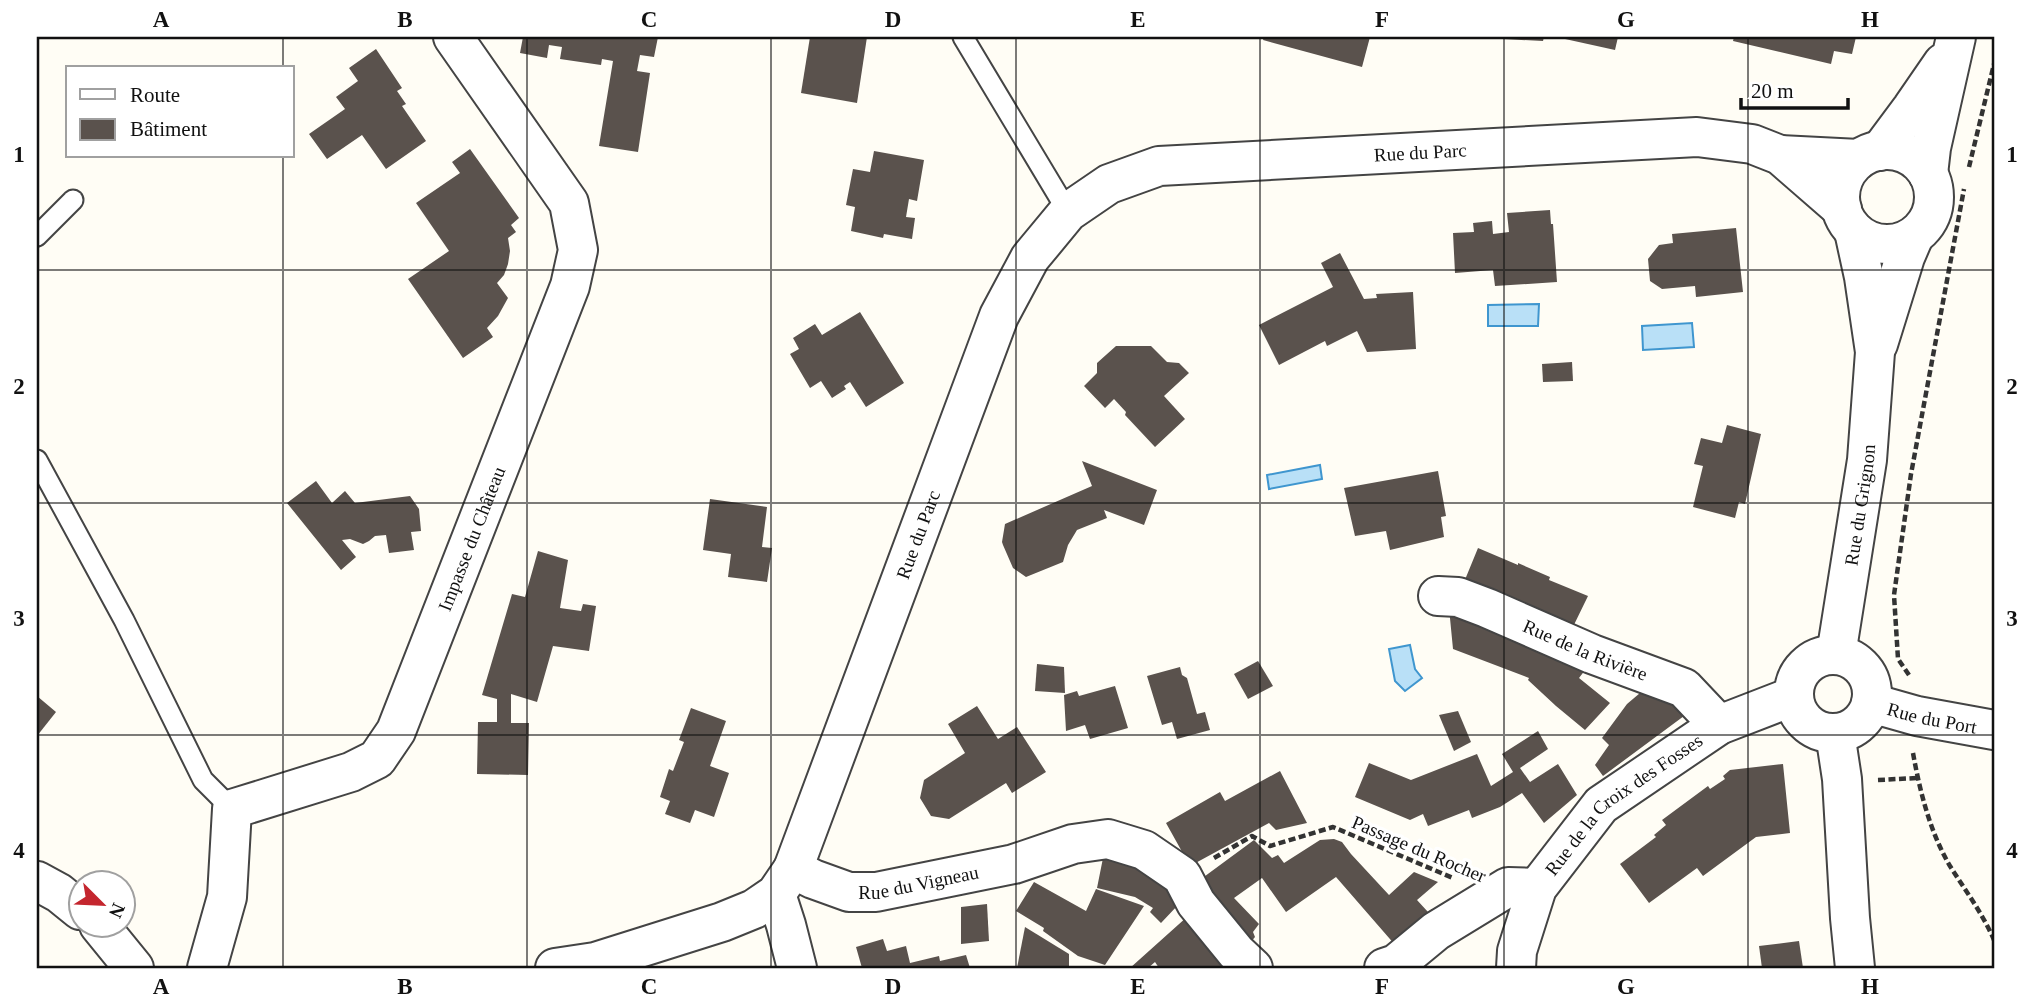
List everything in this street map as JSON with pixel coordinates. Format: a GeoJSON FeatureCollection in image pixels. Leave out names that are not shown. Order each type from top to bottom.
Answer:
{"type":"FeatureCollection","features":[{"type":"Feature","properties":{"kind":"street","name":"Impasse du Château"},"geometry":{"type":"LineString","coordinates":[[232,809],[351,772],[377,760],[396,731],[570,286],[578,250],[569,203],[453,37]]}},
{"type":"Feature","properties":{"kind":"street"},"geometry":{"type":"LineString","coordinates":[[1954,43],[1931,148],[1928,174],[1934,196],[1933,207],[1922,228],[1914,236],[1899,243],[1883,244],[1867,240],[1848,220],[1840,195],[1843,181],[1849,169],[1870,155],[1912,108],[1954,43]]}},
{"type":"Feature","properties":{"kind":"street","name":"Rue du Parc"},"geometry":{"type":"LineString","coordinates":[[784,882],[999,316],[1030,258],[1068,212],[1109,184],[1159,166],[1698,137],[1752,144],[1780,155],[1870,155]]}},
{"type":"Feature","properties":{"kind":"street"},"geometry":{"type":"LineString","coordinates":[[1870,155],[1894,150],[1907,154],[1928,174]]}},
{"type":"Feature","properties":{"kind":"street","name":"Rue du Parc"},"geometry":{"type":"LineString","coordinates":[[1780,155],[1848,220]]}},
{"type":"Feature","properties":{"kind":"street","name":"Rue du Grignon"},"geometry":{"type":"LineString","coordinates":[[1836,654],[1867,460],[1875,352],[1864,277],[1848,220]]}},
{"type":"Feature","properties":{"kind":"street","name":"Rue du Grignon"},"geometry":{"type":"LineString","coordinates":[[1875,352],[1914,236]]}},
{"type":"Feature","properties":{"kind":"street","name":"Rue de la Rivière"},"geometry":{"type":"LineString","coordinates":[[1438,596],[1458,597],[1592,654],[1684,688],[1719,725]]}},
{"type":"Feature","properties":{"kind":"street"},"geometry":{"type":"LineString","coordinates":[[1836,654],[1849,657],[1860,665],[1868,676],[1872,689],[1871,703],[1858,724],[1835,733],[1823,732],[1812,727],[1797,709],[1794,698],[1795,684],[1810,662],[1822,656],[1836,654]]}},
{"type":"Feature","properties":{"kind":"street","name":"Rue de la Croix des Fosses"},"geometry":{"type":"LineString","coordinates":[[1516,968],[1517,951],[1537,888],[1601,805],[1719,725],[1794,698]]}},
{"type":"Feature","properties":{"kind":"street","name":"Rue du Port"},"geometry":{"type":"LineString","coordinates":[[1871,703],[1917,716],[1994,730]]}},
{"type":"Feature","properties":{"kind":"street"},"geometry":{"type":"LineString","coordinates":[[1835,733],[1842,779],[1855,968]]}},
{"type":"Feature","properties":{"kind":"street"},"geometry":{"type":"LineString","coordinates":[[207,968],[227,897],[232,809]]}},
{"type":"Feature","properties":{"kind":"street","name":"Rue du Vigneau"},"geometry":{"type":"LineString","coordinates":[[784,882],[813,879],[849,892],[876,892],[1014,864],[1073,844],[1108,839],[1144,850],[1182,877],[1196,903],[1236,952],[1253,968]]}},
{"type":"Feature","properties":{"kind":"street"},"geometry":{"type":"LineString","coordinates":[[37,881],[66,898]]}},
{"type":"Feature","properties":{"kind":"street"},"geometry":{"type":"LineString","coordinates":[[555,968],[596,961],[722,922],[754,909],[784,882]]}},
{"type":"Feature","properties":{"kind":"street"},"geometry":{"type":"LineString","coordinates":[[784,882],[786,925],[797,968]]}},
{"type":"Feature","properties":{"kind":"street"},"geometry":{"type":"LineString","coordinates":[[1384,968],[1396,964],[1436,930],[1492,895],[1508,887],[1537,888]]}},
{"type":"Feature","properties":{"kind":"street"},"geometry":{"type":"LineString","coordinates":[[110,939],[134,968]]}},
{"type":"Feature","properties":{"kind":"lane"},"geometry":{"type":"LineString","coordinates":[[963,37],[1068,212]]}},
{"type":"Feature","properties":{"kind":"lane"},"geometry":{"type":"LineString","coordinates":[[37,236],[73,200]]}},
{"type":"Feature","properties":{"kind":"lane"},"geometry":{"type":"LineString","coordinates":[[37,460],[124,620],[203,780],[232,809]]}},
{"type":"Feature","properties":{"kind":"path"},"geometry":{"type":"LineString","coordinates":[[1969,169],[1994,64]]}},
{"type":"Feature","properties":{"kind":"path"},"geometry":{"type":"LineString","coordinates":[[1966,182],[1913,461],[1894,595],[1898,659],[1919,689],[1913,749],[1917,778],[1933,834],[1994,940]]}},
{"type":"Feature","properties":{"kind":"path","name":"Passage du Rocher"},"geometry":{"type":"LineString","coordinates":[[1182,877],[1252,836],[1270,846],[1333,827],[1492,895]]}},
{"type":"Feature","properties":{"kind":"water"},"geometry":{"type":"Polygon","coordinates":[[[1539,304],[1538,326],[1488,326],[1488,305],[1539,304]]]}},
{"type":"Feature","properties":{"kind":"water"},"geometry":{"type":"Polygon","coordinates":[[[1692,323],[1694,347],[1643,350],[1642,326],[1692,323]]]}},
{"type":"Feature","properties":{"kind":"water"},"geometry":{"type":"Polygon","coordinates":[[[1320,465],[1322,479],[1269,489],[1267,475],[1320,465]]]}},
{"type":"Feature","properties":{"kind":"water"},"geometry":{"type":"Polygon","coordinates":[[[1410,645],[1415,669],[1422,678],[1405,691],[1395,681],[1389,649],[1410,645]]]}},
{"type":"Feature","properties":{"kind":"building"},"geometry":{"type":"Polygon","coordinates":[[[523,37],[658,37],[654,57],[640,55],[637,71],[650,73],[638,152],[599,146],[613,61],[602,59],[601,65],[560,59],[562,47],[549,45],[547,58],[520,53],[523,37]]]}},
{"type":"Feature","properties":{"kind":"building"},"geometry":{"type":"Polygon","coordinates":[[[810,37],[867,37],[857,103],[801,93],[810,37]]]}},
{"type":"Feature","properties":{"kind":"building"},"geometry":{"type":"Polygon","coordinates":[[[1264,37],[1370,37],[1362,67],[1263,40],[1264,37]]]}},
{"type":"Feature","properties":{"kind":"building"},"geometry":{"type":"Polygon","coordinates":[[[1544,37],[1543,41],[1503,39],[1544,37]]]}},
{"type":"Feature","properties":{"kind":"building"},"geometry":{"type":"Polygon","coordinates":[[[1556,37],[1618,37],[1615,50],[1556,37]]]}},
{"type":"Feature","properties":{"kind":"building"},"geometry":{"type":"Polygon","coordinates":[[[1734,37],[1856,37],[1852,54],[1834,51],[1831,64],[1733,41],[1734,37]]]}},
{"type":"Feature","properties":{"kind":"building"},"geometry":{"type":"Polygon","coordinates":[[[376,49],[402,88],[397,91],[406,104],[402,106],[426,141],[386,169],[362,135],[327,159],[309,134],[345,109],[336,97],[358,81],[349,68],[376,49]]]}},
{"type":"Feature","properties":{"kind":"building"},"geometry":{"type":"Polygon","coordinates":[[[470,149],[519,218],[511,225],[516,232],[508,238],[508,264],[497,283],[508,298],[498,316],[487,328],[493,337],[463,358],[408,279],[449,251],[416,203],[460,173],[452,162],[470,149]]]}},
{"type":"Feature","properties":{"kind":"building"},"geometry":{"type":"Polygon","coordinates":[[[874,151],[924,160],[917,201],[909,199],[906,217],[915,218],[912,239],[884,234],[883,238],[851,231],[855,207],[846,205],[853,169],[870,172],[874,151]]]}},
{"type":"Feature","properties":{"kind":"building"},"geometry":{"type":"Polygon","coordinates":[[[1550,210],[1557,282],[1495,286],[1493,270],[1455,273],[1453,233],[1474,232],[1473,223],[1492,221],[1493,234],[1509,232],[1507,213],[1550,210]]]}},
{"type":"Feature","properties":{"kind":"building"},"geometry":{"type":"Polygon","coordinates":[[[1736,228],[1743,292],[1696,297],[1695,286],[1662,289],[1650,281],[1648,259],[1659,245],[1673,243],[1672,234],[1736,228]]]}},
{"type":"Feature","properties":{"kind":"building"},"geometry":{"type":"Polygon","coordinates":[[[1340,253],[1364,299],[1377,298],[1376,294],[1413,292],[1416,349],[1367,352],[1357,331],[1327,346],[1325,341],[1279,365],[1259,325],[1333,287],[1321,263],[1340,253]]]}},
{"type":"Feature","properties":{"kind":"building"},"geometry":{"type":"Polygon","coordinates":[[[860,312],[904,383],[866,407],[850,382],[844,386],[846,389],[832,398],[821,381],[810,388],[790,354],[799,349],[793,338],[815,324],[822,335],[860,312]]]}},
{"type":"Feature","properties":{"kind":"building"},"geometry":{"type":"Polygon","coordinates":[[[1116,346],[1151,346],[1167,362],[1179,363],[1189,373],[1164,396],[1185,419],[1155,447],[1114,399],[1105,408],[1084,386],[1097,373],[1097,363],[1116,346]]]}},
{"type":"Feature","properties":{"kind":"building"},"geometry":{"type":"Polygon","coordinates":[[[1572,362],[1573,381],[1543,382],[1542,364],[1572,362]]]}},
{"type":"Feature","properties":{"kind":"building"},"geometry":{"type":"Polygon","coordinates":[[[1727,425],[1761,434],[1745,504],[1739,502],[1735,518],[1693,507],[1703,466],[1694,464],[1701,438],[1722,443],[1727,425]]]}},
{"type":"Feature","properties":{"kind":"building"},"geometry":{"type":"Polygon","coordinates":[[[1082,461],[1157,490],[1144,525],[1104,510],[1107,518],[1077,530],[1068,545],[1063,562],[1026,577],[1013,568],[1003,545],[1005,524],[1092,486],[1082,461]]]}},
{"type":"Feature","properties":{"kind":"building"},"geometry":{"type":"Polygon","coordinates":[[[1438,471],[1446,516],[1441,517],[1444,537],[1390,550],[1386,531],[1355,536],[1344,488],[1438,471]]]}},
{"type":"Feature","properties":{"kind":"building"},"geometry":{"type":"Polygon","coordinates":[[[316,481],[332,503],[345,491],[355,503],[410,496],[419,509],[421,531],[411,532],[414,550],[389,553],[386,535],[375,536],[363,544],[350,539],[342,540],[356,557],[341,570],[287,503],[316,481]]]}},
{"type":"Feature","properties":{"kind":"building"},"geometry":{"type":"Polygon","coordinates":[[[710,499],[767,507],[762,547],[772,548],[767,582],[728,577],[731,554],[703,550],[710,499]]]}},
{"type":"Feature","properties":{"kind":"building"},"geometry":{"type":"Polygon","coordinates":[[[1478,548],[1518,563],[1550,577],[1549,580],[1588,596],[1569,635],[1462,587],[1478,548]]]}},
{"type":"Feature","properties":{"kind":"building"},"geometry":{"type":"Polygon","coordinates":[[[538,551],[568,560],[560,608],[581,611],[583,604],[596,606],[589,651],[553,646],[537,702],[511,694],[511,723],[529,723],[528,775],[477,774],[478,722],[497,722],[497,699],[482,695],[512,594],[525,597],[538,551]]]}},
{"type":"Feature","properties":{"kind":"building"},"geometry":{"type":"Polygon","coordinates":[[[1449,608],[1592,661],[1579,678],[1610,703],[1585,730],[1528,680],[1529,678],[1453,649],[1449,608]]]}},
{"type":"Feature","properties":{"kind":"building"},"geometry":{"type":"Polygon","coordinates":[[[1258,661],[1273,686],[1248,699],[1234,674],[1258,661]]]}},
{"type":"Feature","properties":{"kind":"building"},"geometry":{"type":"Polygon","coordinates":[[[1037,664],[1064,667],[1065,693],[1035,691],[1037,664]]]}},
{"type":"Feature","properties":{"kind":"building"},"geometry":{"type":"Polygon","coordinates":[[[1180,667],[1182,675],[1187,678],[1197,714],[1205,712],[1210,730],[1177,739],[1172,722],[1162,725],[1147,676],[1180,667]]]}},
{"type":"Feature","properties":{"kind":"building"},"geometry":{"type":"Polygon","coordinates":[[[1653,682],[1684,716],[1603,776],[1595,765],[1609,745],[1602,738],[1627,704],[1653,682]]]}},
{"type":"Feature","properties":{"kind":"building"},"geometry":{"type":"Polygon","coordinates":[[[1115,686],[1128,728],[1090,739],[1085,725],[1066,731],[1064,695],[1077,691],[1079,696],[1115,686]]]}},
{"type":"Feature","properties":{"kind":"building"},"geometry":{"type":"Polygon","coordinates":[[[37,696],[56,712],[37,736],[37,696]]]}},
{"type":"Feature","properties":{"kind":"building"},"geometry":{"type":"Polygon","coordinates":[[[977,706],[998,739],[1017,727],[1046,772],[1012,793],[1006,783],[949,819],[931,816],[920,798],[924,780],[965,753],[948,724],[977,706]]]}},
{"type":"Feature","properties":{"kind":"building"},"geometry":{"type":"Polygon","coordinates":[[[691,708],[726,721],[710,766],[729,773],[714,817],[695,810],[690,823],[665,814],[670,801],[660,797],[669,769],[673,771],[684,742],[679,740],[691,708]]]}},
{"type":"Feature","properties":{"kind":"building"},"geometry":{"type":"Polygon","coordinates":[[[1458,711],[1471,742],[1454,751],[1439,715],[1458,711]]]}},
{"type":"Feature","properties":{"kind":"building"},"geometry":{"type":"Polygon","coordinates":[[[1538,731],[1548,749],[1520,768],[1530,782],[1558,764],[1577,795],[1544,823],[1522,793],[1500,807],[1472,818],[1469,810],[1428,826],[1423,814],[1410,820],[1355,797],[1369,763],[1411,780],[1477,754],[1491,786],[1513,772],[1502,754],[1538,731]]]}},
{"type":"Feature","properties":{"kind":"building"},"geometry":{"type":"Polygon","coordinates":[[[1783,764],[1790,833],[1756,837],[1703,876],[1697,868],[1649,903],[1620,864],[1656,837],[1654,835],[1666,825],[1662,820],[1708,786],[1710,789],[1725,779],[1723,776],[1730,770],[1783,764]]]}},
{"type":"Feature","properties":{"kind":"building"},"geometry":{"type":"Polygon","coordinates":[[[1280,771],[1307,823],[1276,830],[1269,823],[1190,866],[1166,823],[1220,792],[1225,801],[1280,771]]]}},
{"type":"Feature","properties":{"kind":"building"},"geometry":{"type":"Polygon","coordinates":[[[1334,839],[1342,842],[1389,895],[1414,872],[1438,882],[1417,900],[1428,912],[1432,909],[1435,912],[1396,946],[1336,877],[1286,912],[1262,878],[1234,898],[1259,924],[1250,943],[1197,882],[1254,840],[1272,858],[1278,855],[1284,863],[1320,840],[1334,839]]]}},
{"type":"Feature","properties":{"kind":"building"},"geometry":{"type":"Polygon","coordinates":[[[1103,858],[1137,866],[1174,884],[1178,905],[1161,923],[1150,912],[1153,908],[1135,897],[1097,888],[1103,858]]]}},
{"type":"Feature","properties":{"kind":"building"},"geometry":{"type":"Polygon","coordinates":[[[1034,882],[1086,911],[1096,889],[1144,906],[1105,965],[1078,956],[1043,931],[1044,928],[1016,911],[1034,882]]]}},
{"type":"Feature","properties":{"kind":"building"},"geometry":{"type":"Polygon","coordinates":[[[987,904],[989,941],[961,944],[961,907],[987,904]]]}},
{"type":"Feature","properties":{"kind":"building"},"geometry":{"type":"Polygon","coordinates":[[[1188,916],[1228,968],[1159,968],[1155,962],[1148,968],[1130,968],[1188,916]]]}},
{"type":"Feature","properties":{"kind":"building"},"geometry":{"type":"Polygon","coordinates":[[[1025,927],[1069,954],[1069,968],[1017,968],[1025,927]]]}},
{"type":"Feature","properties":{"kind":"building"},"geometry":{"type":"Polygon","coordinates":[[[883,939],[887,951],[906,946],[910,963],[939,956],[940,961],[966,955],[970,968],[862,968],[856,947],[883,939]]]}},
{"type":"Feature","properties":{"kind":"building"},"geometry":{"type":"Polygon","coordinates":[[[1799,941],[1803,968],[1762,968],[1759,946],[1799,941]]]}}]}
